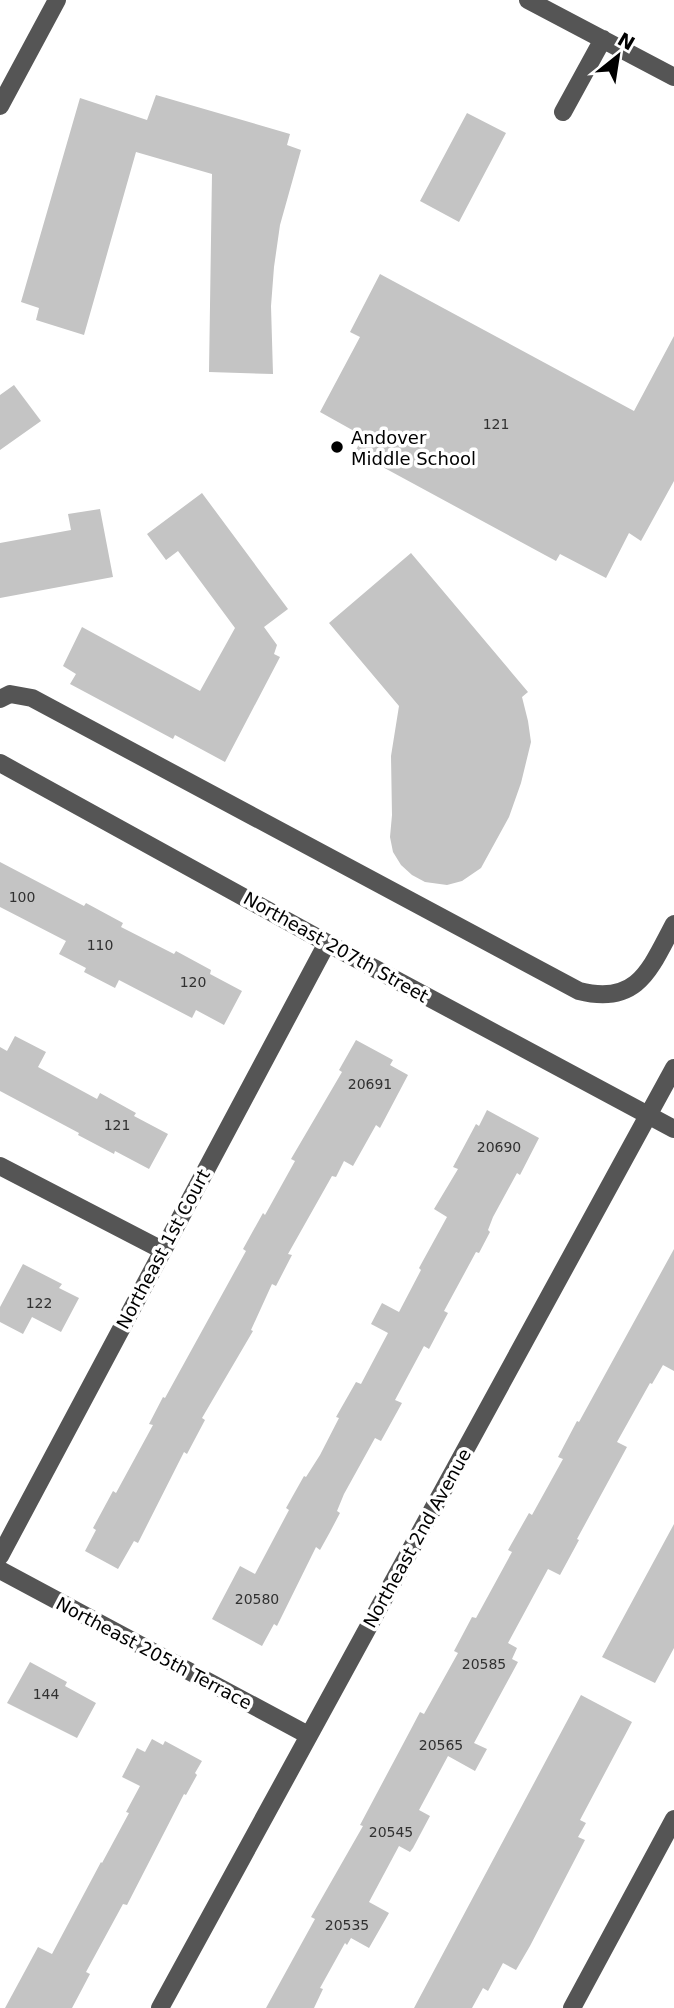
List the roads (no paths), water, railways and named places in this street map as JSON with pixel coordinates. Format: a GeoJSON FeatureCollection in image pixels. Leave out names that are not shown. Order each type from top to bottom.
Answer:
{"type":"FeatureCollection","features":[{"type":"Feature","properties":{"kind":"street"},"geometry":{"type":"LineString","coordinates":[[0,106],[57,0]]}},
{"type":"Feature","properties":{"kind":"street"},"geometry":{"type":"LineString","coordinates":[[528,0],[674,77]]}},
{"type":"Feature","properties":{"kind":"street"},"geometry":{"type":"LineString","coordinates":[[563,112],[603,39]]}},
{"type":"Feature","properties":{"kind":"street"},"geometry":{"type":"LineString","coordinates":[[0,699],[10,694],[32,698],[579,991],[598,996],[615,995],[634,984],[650,970],[674,924]]}},
{"type":"Feature","properties":{"kind":"street","name":"Northeast 207th Street"},"geometry":{"type":"LineString","coordinates":[[0,763],[327,943],[674,1129]]}},
{"type":"Feature","properties":{"kind":"street","name":"Northeast 1st Court"},"geometry":{"type":"LineString","coordinates":[[0,1556],[327,943]]}},
{"type":"Feature","properties":{"kind":"street","name":"Northeast 2nd Avenue"},"geometry":{"type":"LineString","coordinates":[[160,2008],[674,1068]]}},
{"type":"Feature","properties":{"kind":"street"},"geometry":{"type":"LineString","coordinates":[[0,1166],[162,1250]]}},
{"type":"Feature","properties":{"kind":"street","name":"Northeast 205th Terrace"},"geometry":{"type":"LineString","coordinates":[[0,1570],[308,1735]]}},
{"type":"Feature","properties":{"kind":"street"},"geometry":{"type":"LineString","coordinates":[[572,2008],[674,1819]]}},
{"type":"Feature","properties":{"kind":"place","name":"Andover Middle School"},"geometry":{"type":"Point","coordinates":[337,447]}}]}
